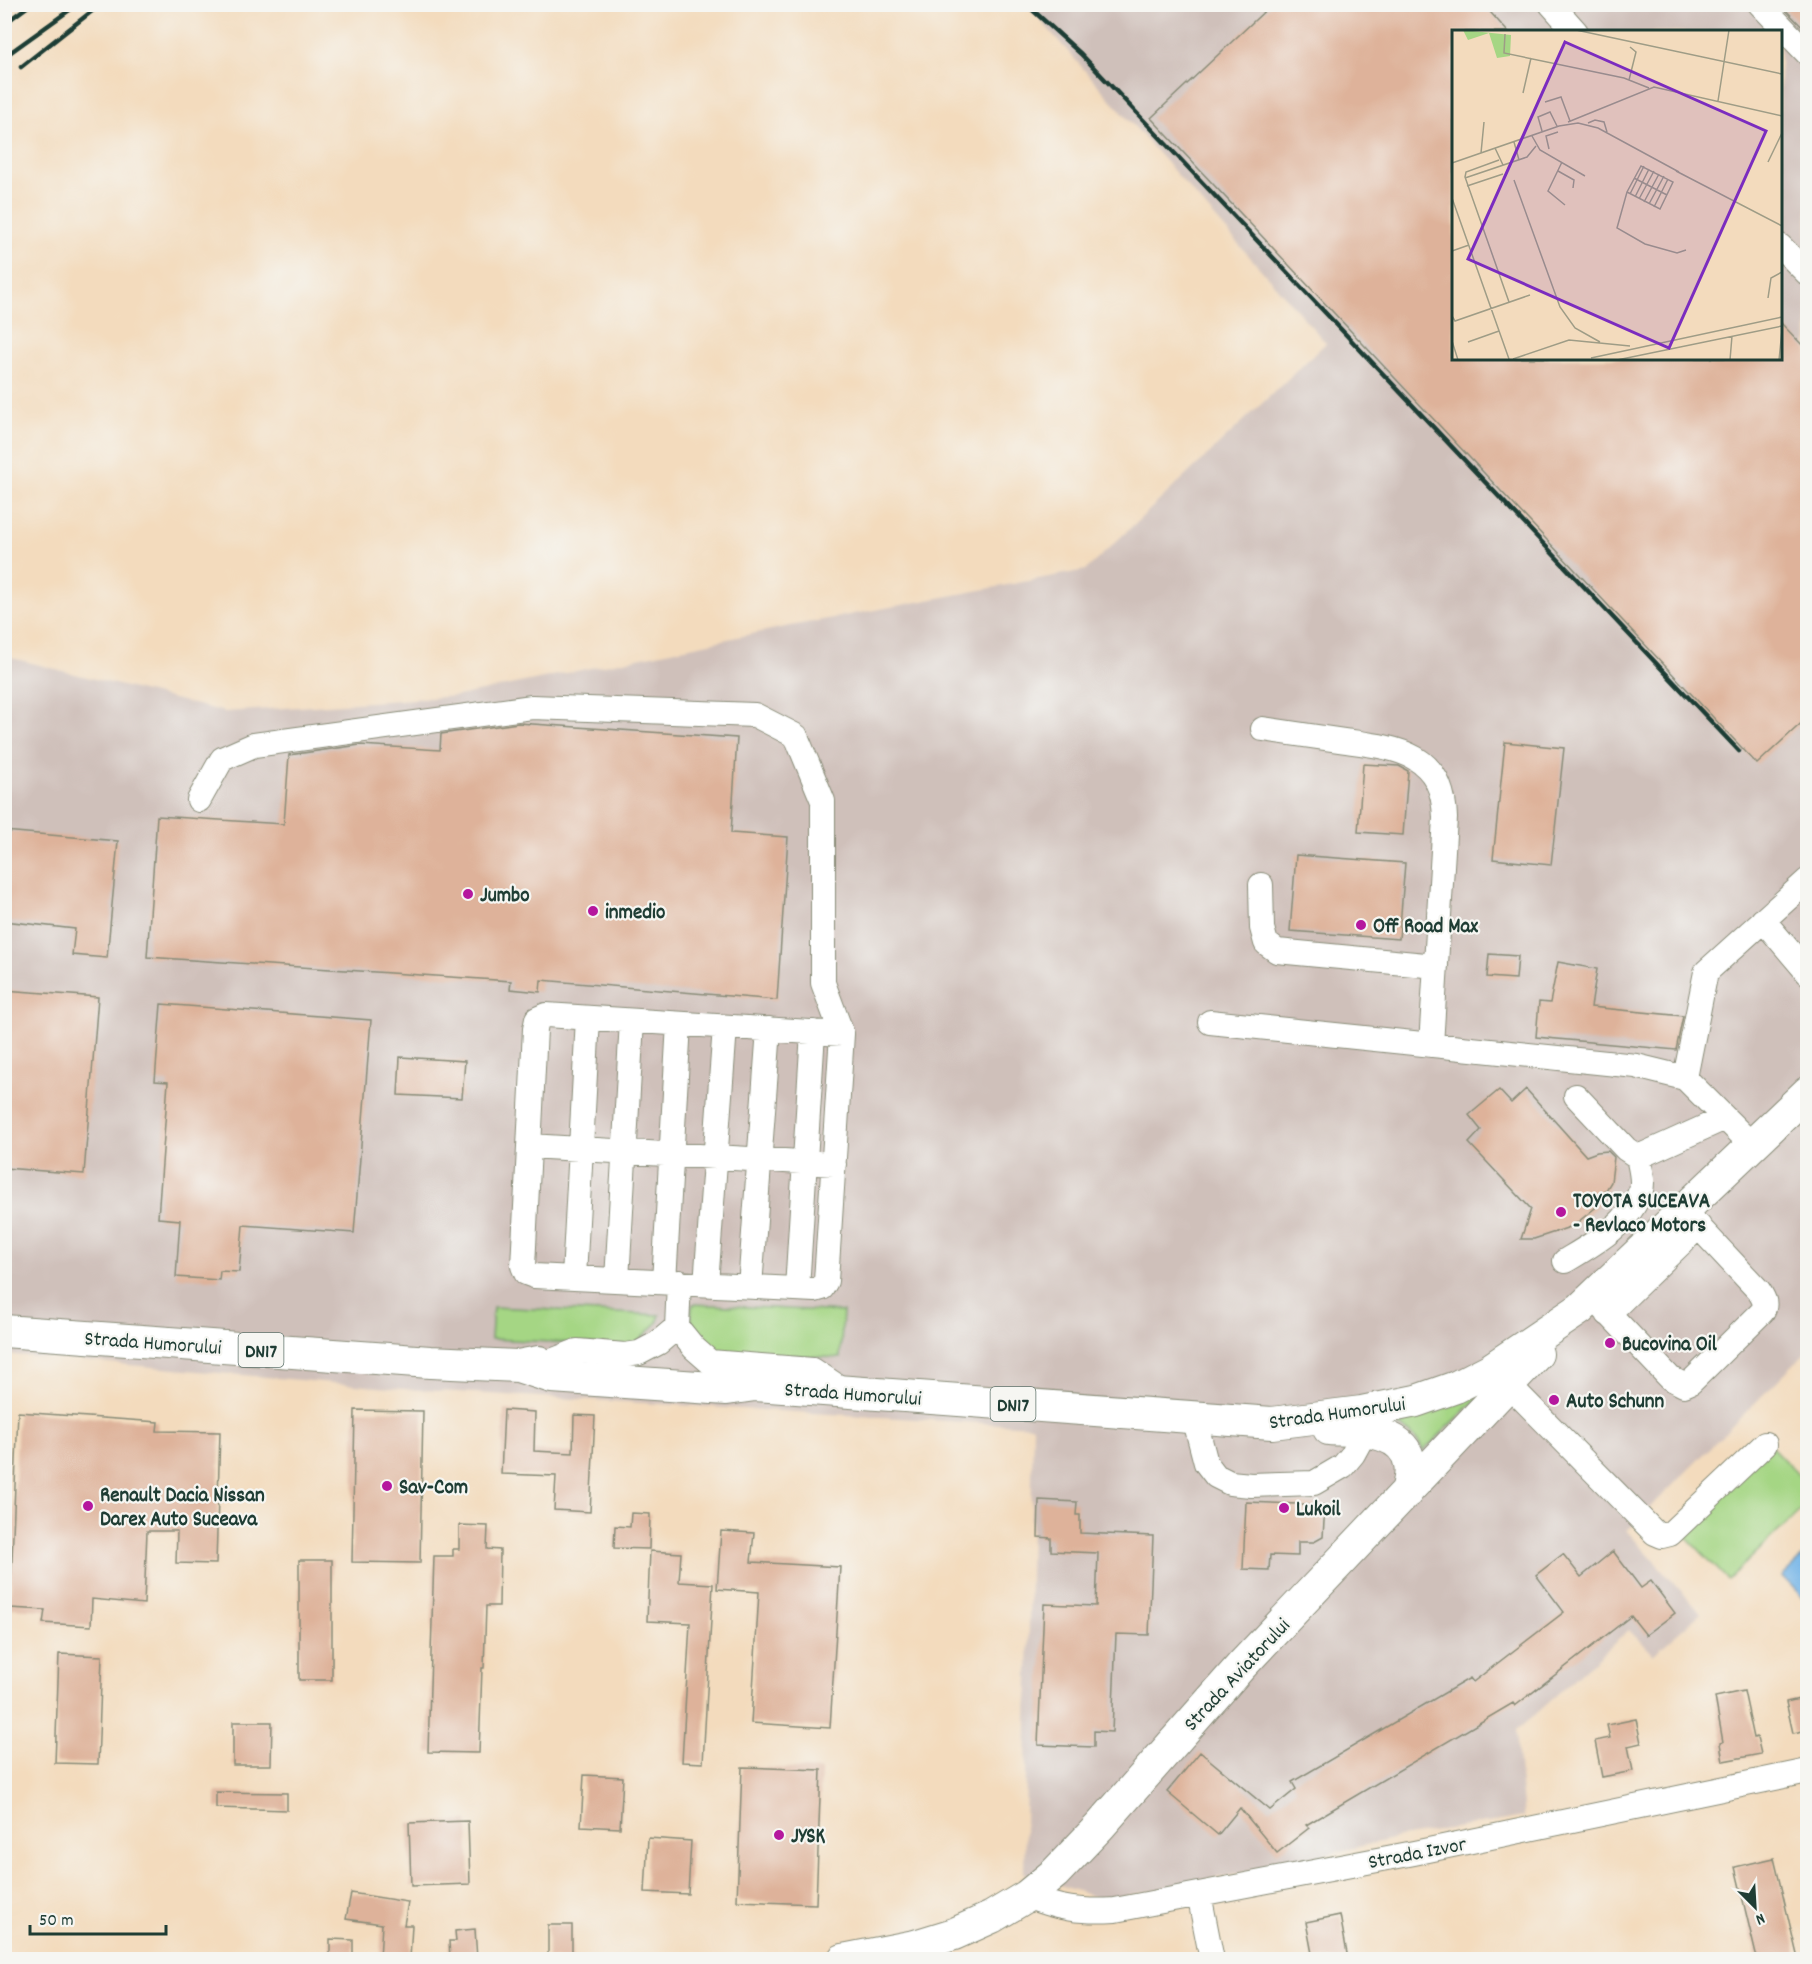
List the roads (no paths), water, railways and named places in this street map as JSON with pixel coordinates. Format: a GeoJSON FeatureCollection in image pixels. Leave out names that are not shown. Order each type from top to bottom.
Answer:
{"type":"FeatureCollection","features":[{"type":"Feature","properties":{"kind":"main road","name":"Strada Humorului"},"geometry":{"type":"LineString","coordinates":[[518,1366],[552,1377],[727,1389],[755,1385],[1272,1423],[1379,1410],[1438,1394],[1499,1364],[1594,1307],[1691,1218],[1752,1145],[1808,1092]]}},
{"type":"Feature","properties":{"kind":"main road","name":"Strada Aviatorului"},"geometry":{"type":"LineString","coordinates":[[843,1959],[915,1946],[954,1934],[992,1917],[1027,1896],[1055,1873],[1100,1826],[1242,1665],[1509,1385],[1594,1307]]}},
{"type":"Feature","properties":{"kind":"main road","name":"Strada Humorului"},"geometry":{"type":"LineString","coordinates":[[4,1331],[430,1362],[518,1366],[554,1360],[722,1374],[755,1385]]}},
{"type":"Feature","properties":{"kind":"main road"},"geometry":{"type":"LineString","coordinates":[[1272,1423],[1386,1436],[1401,1446],[1407,1454],[1410,1465],[1407,1492]]}},
{"type":"Feature","properties":{"kind":"street"},"geometry":{"type":"LineString","coordinates":[[1551,4],[1574,30]]}},
{"type":"Feature","properties":{"kind":"street"},"geometry":{"type":"LineString","coordinates":[[1760,4],[1808,54]]}},
{"type":"Feature","properties":{"kind":"street"},"geometry":{"type":"LineString","coordinates":[[1782,248],[1808,274]]}},
{"type":"Feature","properties":{"kind":"street"},"geometry":{"type":"LineString","coordinates":[[199,800],[222,759],[254,745],[532,707],[755,715],[796,735],[823,801],[823,983],[842,1034],[825,1281],[822,1288],[815,1290],[534,1276],[526,1273],[523,1266],[537,1018],[546,1015],[842,1034]]}},
{"type":"Feature","properties":{"kind":"street"},"geometry":{"type":"LineString","coordinates":[[1263,729],[1393,748],[1413,756],[1430,771],[1437,781],[1445,805],[1431,1046]]}},
{"type":"Feature","properties":{"kind":"street"},"geometry":{"type":"LineString","coordinates":[[1685,1078],[1706,972],[1808,880]]}},
{"type":"Feature","properties":{"kind":"street"},"geometry":{"type":"LineString","coordinates":[[1261,885],[1262,928],[1266,942],[1277,951],[1436,966]]}},
{"type":"Feature","properties":{"kind":"street"},"geometry":{"type":"LineString","coordinates":[[1763,920],[1808,972]]}},
{"type":"Feature","properties":{"kind":"street"},"geometry":{"type":"LineString","coordinates":[[574,1278],[588,1018]]}},
{"type":"Feature","properties":{"kind":"street"},"geometry":{"type":"LineString","coordinates":[[617,1280],[632,1021]]}},
{"type":"Feature","properties":{"kind":"street"},"geometry":{"type":"LineString","coordinates":[[1210,1022],[1636,1066],[1685,1078],[1752,1145]]}},
{"type":"Feature","properties":{"kind":"street"},"geometry":{"type":"LineString","coordinates":[[679,1024],[672,1154],[672,1282],[677,1327],[694,1348],[710,1362],[813,1370],[846,1392]]}},
{"type":"Feature","properties":{"kind":"street"},"geometry":{"type":"LineString","coordinates":[[706,1284],[725,1027]]}},
{"type":"Feature","properties":{"kind":"street"},"geometry":{"type":"LineString","coordinates":[[750,1287],[769,1029]]}},
{"type":"Feature","properties":{"kind":"street"},"geometry":{"type":"LineString","coordinates":[[797,1289],[813,1032]]}},
{"type":"Feature","properties":{"kind":"street"},"geometry":{"type":"LineString","coordinates":[[1565,1261],[1599,1240],[1626,1215],[1641,1190],[1638,1157],[1626,1149],[1576,1096]]}},
{"type":"Feature","properties":{"kind":"street"},"geometry":{"type":"LineString","coordinates":[[1638,1157],[1725,1118]]}},
{"type":"Feature","properties":{"kind":"street"},"geometry":{"type":"LineString","coordinates":[[529,1146],[834,1164]]}},
{"type":"Feature","properties":{"kind":"street"},"geometry":{"type":"LineString","coordinates":[[1594,1307],[1670,1378],[1684,1385],[1691,1382],[1766,1307],[1759,1291],[1691,1218]]}},
{"type":"Feature","properties":{"kind":"street"},"geometry":{"type":"LineString","coordinates":[[554,1360],[577,1351],[625,1355],[639,1353],[658,1344],[677,1327]]}},
{"type":"Feature","properties":{"kind":"street"},"geometry":{"type":"LineString","coordinates":[[1509,1385],[1655,1533],[1662,1536],[1670,1534],[1766,1444]]}},
{"type":"Feature","properties":{"kind":"street"},"geometry":{"type":"LineString","coordinates":[[1194,1417],[1206,1463],[1216,1476],[1230,1483],[1251,1485],[1314,1483],[1327,1477],[1343,1466],[1353,1454],[1365,1432]]}},
{"type":"Feature","properties":{"kind":"street","name":"Strada Izvor"},"geometry":{"type":"LineString","coordinates":[[1027,1896],[1065,1909],[1115,1910],[1414,1853],[1808,1771]]}},
{"type":"Feature","properties":{"kind":"street"},"geometry":{"type":"LineString","coordinates":[[1199,1894],[1212,1959]]}},
{"type":"Feature","properties":{"kind":"water"},"geometry":{"type":"Polygon","coordinates":[[[1807,1553],[1808,1599],[1806,1601],[1782,1576],[1807,1553]]]}},
{"type":"Feature","properties":{"kind":"railway"},"geometry":{"type":"LineString","coordinates":[[4,24],[31,4]]}},
{"type":"Feature","properties":{"kind":"railway"},"geometry":{"type":"LineString","coordinates":[[4,57],[78,4]]}},
{"type":"Feature","properties":{"kind":"railway"},"geometry":{"type":"LineString","coordinates":[[21,67],[101,4]]}},
{"type":"Feature","properties":{"kind":"railway"},"geometry":{"type":"LineString","coordinates":[[1026,4],[1081,54],[1739,751]]}},
{"type":"Feature","properties":{"kind":"place","name":"Jumbo"},"geometry":{"type":"Point","coordinates":[468,894]}},
{"type":"Feature","properties":{"kind":"place","name":"inmedio"},"geometry":{"type":"Point","coordinates":[593,911]}},
{"type":"Feature","properties":{"kind":"place","name":"Off Road Max"},"geometry":{"type":"Point","coordinates":[1361,925]}},
{"type":"Feature","properties":{"kind":"place","name":"TOYOTA SUCEAVA - Revlaco Motors"},"geometry":{"type":"Point","coordinates":[1561,1212]}},
{"type":"Feature","properties":{"kind":"place","name":"Bucovina Oil"},"geometry":{"type":"Point","coordinates":[1610,1343]}},
{"type":"Feature","properties":{"kind":"place","name":"Auto Schunn"},"geometry":{"type":"Point","coordinates":[1554,1400]}},
{"type":"Feature","properties":{"kind":"place","name":"Sav-Com"},"geometry":{"type":"Point","coordinates":[387,1486]}},
{"type":"Feature","properties":{"kind":"place","name":"Renault Dacia Nissan Darex Auto Suceava"},"geometry":{"type":"Point","coordinates":[88,1506]}},
{"type":"Feature","properties":{"kind":"place","name":"Lukoil"},"geometry":{"type":"Point","coordinates":[1284,1508]}},
{"type":"Feature","properties":{"kind":"place","name":"JYSK"},"geometry":{"type":"Point","coordinates":[779,1835]}}]}
